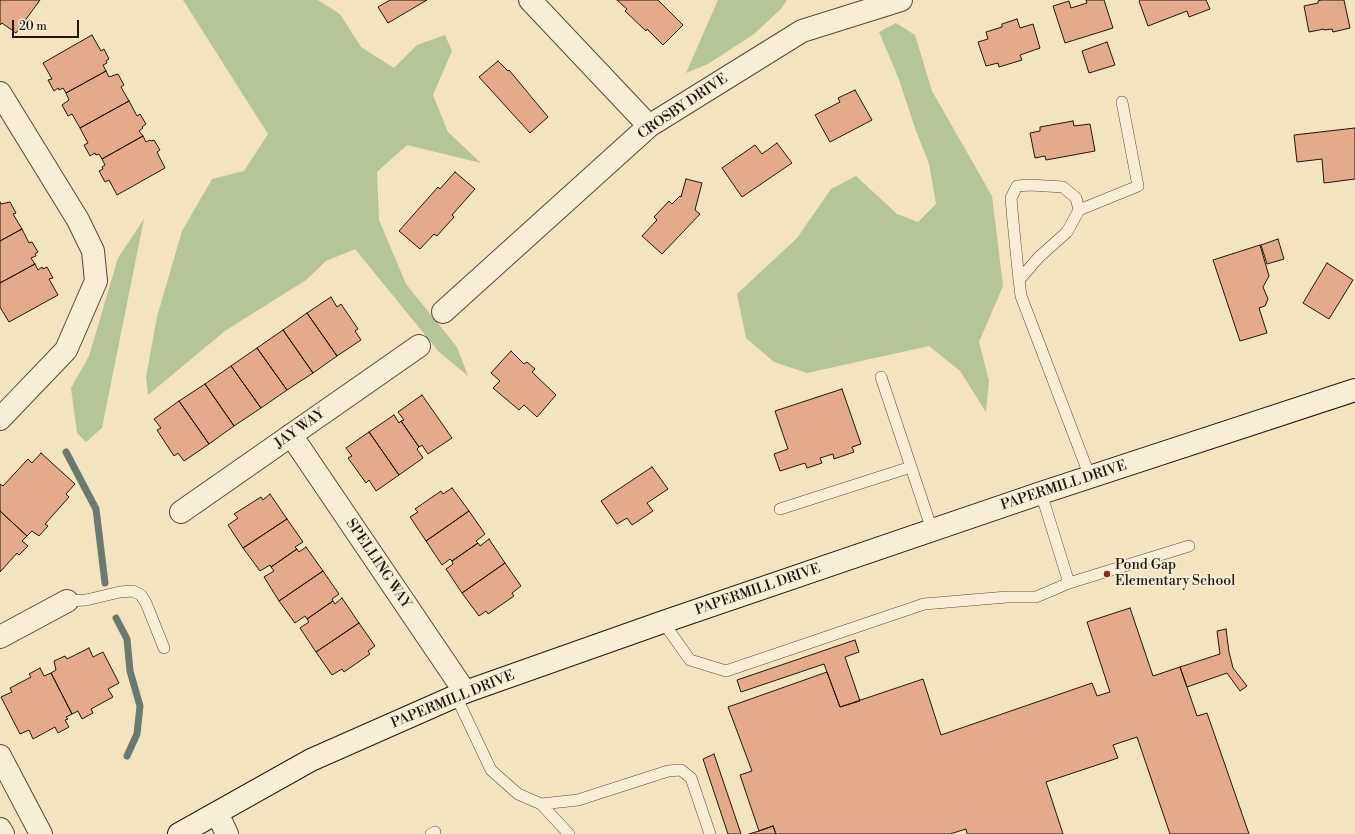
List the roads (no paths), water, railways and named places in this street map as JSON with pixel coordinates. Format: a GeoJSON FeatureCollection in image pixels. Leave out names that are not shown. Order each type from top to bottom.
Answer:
{"type":"FeatureCollection","features":[{"type":"Feature","properties":{"kind":"street"},"geometry":{"type":"LineString","coordinates":[[530,0],[649,126]]}},
{"type":"Feature","properties":{"kind":"street","name":"CROSBY DRIVE"},"geometry":{"type":"LineString","coordinates":[[443,312],[649,126],[802,31],[901,0]]}},
{"type":"Feature","properties":{"kind":"street"},"geometry":{"type":"LineString","coordinates":[[0,93],[78,220],[93,251],[96,281],[66,350],[2,411]]}},
{"type":"Feature","properties":{"kind":"street","name":"JAY WAY"},"geometry":{"type":"LineString","coordinates":[[181,512],[419,346]]}},
{"type":"Feature","properties":{"kind":"street","name":"PAPERMILL DRIVE"},"geometry":{"type":"LineString","coordinates":[[179,834],[310,760],[461,694],[663,622],[932,530],[1355,390]]}},
{"type":"Feature","properties":{"kind":"street","name":"SPELLING WAY"},"geometry":{"type":"LineString","coordinates":[[292,435],[461,694]]}},
{"type":"Feature","properties":{"kind":"street"},"geometry":{"type":"LineString","coordinates":[[0,637],[67,601]]}},
{"type":"Feature","properties":{"kind":"street"},"geometry":{"type":"LineString","coordinates":[[0,756],[41,834]]}},
{"type":"Feature","properties":{"kind":"street"},"geometry":{"type":"LineString","coordinates":[[217,813],[227,834]]}},
{"type":"Feature","properties":{"kind":"street"},"geometry":{"type":"LineString","coordinates":[[0,829],[3,834]]}},
{"type":"Feature","properties":{"kind":"lane"},"geometry":{"type":"LineString","coordinates":[[1019,280],[1039,257],[1067,232],[1079,210],[1138,186],[1122,102]]}},
{"type":"Feature","properties":{"kind":"lane"},"geometry":{"type":"LineString","coordinates":[[1079,210],[1076,198],[1063,187],[1030,185],[1017,186],[1012,198],[1021,296],[1090,477]]}},
{"type":"Feature","properties":{"kind":"lane"},"geometry":{"type":"LineString","coordinates":[[881,377],[932,530]]}},
{"type":"Feature","properties":{"kind":"lane"},"geometry":{"type":"LineString","coordinates":[[780,509],[911,467]]}},
{"type":"Feature","properties":{"kind":"lane"},"geometry":{"type":"LineString","coordinates":[[1041,493],[1069,583]]}},
{"type":"Feature","properties":{"kind":"lane"},"geometry":{"type":"LineString","coordinates":[[663,622],[690,660],[726,671],[924,604],[1007,597],[1036,597],[1069,583],[1189,546]]}},
{"type":"Feature","properties":{"kind":"lane"},"geometry":{"type":"LineString","coordinates":[[67,601],[86,600],[120,592],[133,591],[141,595],[146,603],[164,648]]}},
{"type":"Feature","properties":{"kind":"lane"},"geometry":{"type":"LineString","coordinates":[[461,694],[491,770],[518,794],[542,804],[569,834]]}},
{"type":"Feature","properties":{"kind":"lane"},"geometry":{"type":"LineString","coordinates":[[542,804],[578,800],[668,771],[681,770],[690,778],[710,834]]}},
{"type":"Feature","properties":{"kind":"waterway"},"geometry":{"type":"LineString","coordinates":[[66,452],[96,509],[105,583]]}},
{"type":"Feature","properties":{"kind":"waterway"},"geometry":{"type":"LineString","coordinates":[[116,618],[127,639],[130,671],[140,706],[137,734],[127,756]]}},
{"type":"Feature","properties":{"kind":"place","name":"Pond Gap Elementary School"},"geometry":{"type":"Point","coordinates":[1107,574]}}]}
